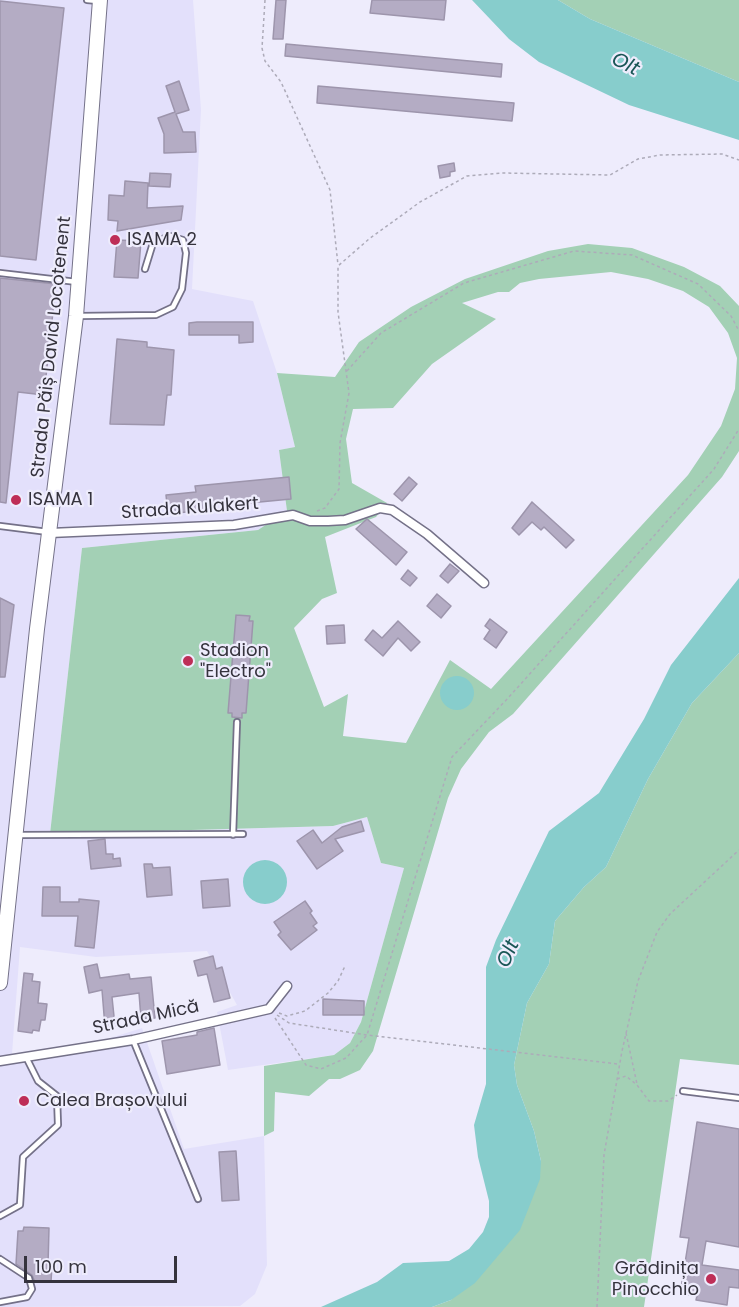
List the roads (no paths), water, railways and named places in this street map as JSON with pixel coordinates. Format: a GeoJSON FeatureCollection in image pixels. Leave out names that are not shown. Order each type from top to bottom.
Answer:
{"type":"FeatureCollection","features":[{"type":"Feature","properties":{"kind":"main road","name":"Strada Păiș David Locotenent"},"geometry":{"type":"LineString","coordinates":[[0,975],[80,282],[96,0]]}},
{"type":"Feature","properties":{"kind":"street","name":"Strada Kulakert"},"geometry":{"type":"LineString","coordinates":[[50,533],[234,525],[293,515],[310,520],[336,520],[380,508],[392,510],[427,534],[484,583]]}},
{"type":"Feature","properties":{"kind":"street","name":"Strada Mică"},"geometry":{"type":"LineString","coordinates":[[0,1061],[132,1040],[269,1009],[287,986]]}},
{"type":"Feature","properties":{"kind":"lane"},"geometry":{"type":"LineString","coordinates":[[76,316],[156,315],[173,307],[182,289],[186,253],[183,240],[170,236],[153,243],[145,269]]}},
{"type":"Feature","properties":{"kind":"lane"},"geometry":{"type":"LineString","coordinates":[[0,273],[80,282]]}},
{"type":"Feature","properties":{"kind":"lane"},"geometry":{"type":"LineString","coordinates":[[0,526],[50,533]]}},
{"type":"Feature","properties":{"kind":"lane"},"geometry":{"type":"LineString","coordinates":[[233,835],[237,722]]}},
{"type":"Feature","properties":{"kind":"lane"},"geometry":{"type":"LineString","coordinates":[[15,835],[243,834]]}},
{"type":"Feature","properties":{"kind":"lane"},"geometry":{"type":"LineString","coordinates":[[132,1040],[198,1199]]}},
{"type":"Feature","properties":{"kind":"lane"},"geometry":{"type":"LineString","coordinates":[[0,1216],[20,1205],[23,1157],[57,1125],[57,1096],[38,1081],[26,1056]]}},
{"type":"Feature","properties":{"kind":"lane"},"geometry":{"type":"LineString","coordinates":[[683,1091],[739,1098]]}},
{"type":"Feature","properties":{"kind":"lane"},"geometry":{"type":"LineString","coordinates":[[0,1259],[29,1278],[32,1289],[27,1297],[0,1302]]}},
{"type":"Feature","properties":{"kind":"water","name":"Olt"},"geometry":{"type":"Polygon","coordinates":[[[472,0],[558,0],[590,19],[739,82],[739,140],[629,105],[539,62],[509,39],[472,0]]]}},
{"type":"Feature","properties":{"kind":"water","name":"Olt"},"geometry":{"type":"Polygon","coordinates":[[[739,578],[739,653],[692,703],[648,779],[606,867],[584,887],[555,921],[549,964],[527,1003],[514,1065],[517,1085],[534,1131],[541,1161],[540,1179],[520,1230],[475,1283],[451,1300],[432,1307],[321,1307],[377,1282],[403,1263],[449,1261],[469,1249],[483,1232],[489,1217],[489,1201],[478,1157],[474,1125],[486,1084],[486,967],[496,940],[549,831],[599,793],[644,719],[671,665],[739,578]]]}},
{"type":"Feature","properties":{"kind":"water"},"geometry":{"type":"Polygon","coordinates":[[[457,676],[469,681],[474,693],[469,705],[457,710],[445,705],[440,693],[445,681],[457,676]]]}},
{"type":"Feature","properties":{"kind":"water"},"geometry":{"type":"Polygon","coordinates":[[[265,860],[280,867],[287,882],[280,897],[265,904],[250,897],[243,882],[250,867],[265,860]]]}},
{"type":"Feature","properties":{"kind":"place","name":"ISAMA 2"},"geometry":{"type":"Point","coordinates":[115,240]}},
{"type":"Feature","properties":{"kind":"place","name":"ISAMA 1"},"geometry":{"type":"Point","coordinates":[16,500]}},
{"type":"Feature","properties":{"kind":"place","name":"Stadion \"Electro\""},"geometry":{"type":"Point","coordinates":[188,661]}},
{"type":"Feature","properties":{"kind":"place","name":"Calea Brașovului"},"geometry":{"type":"Point","coordinates":[24,1101]}},
{"type":"Feature","properties":{"kind":"place","name":"Grădinița Pinocchio"},"geometry":{"type":"Point","coordinates":[711,1279]}}]}
